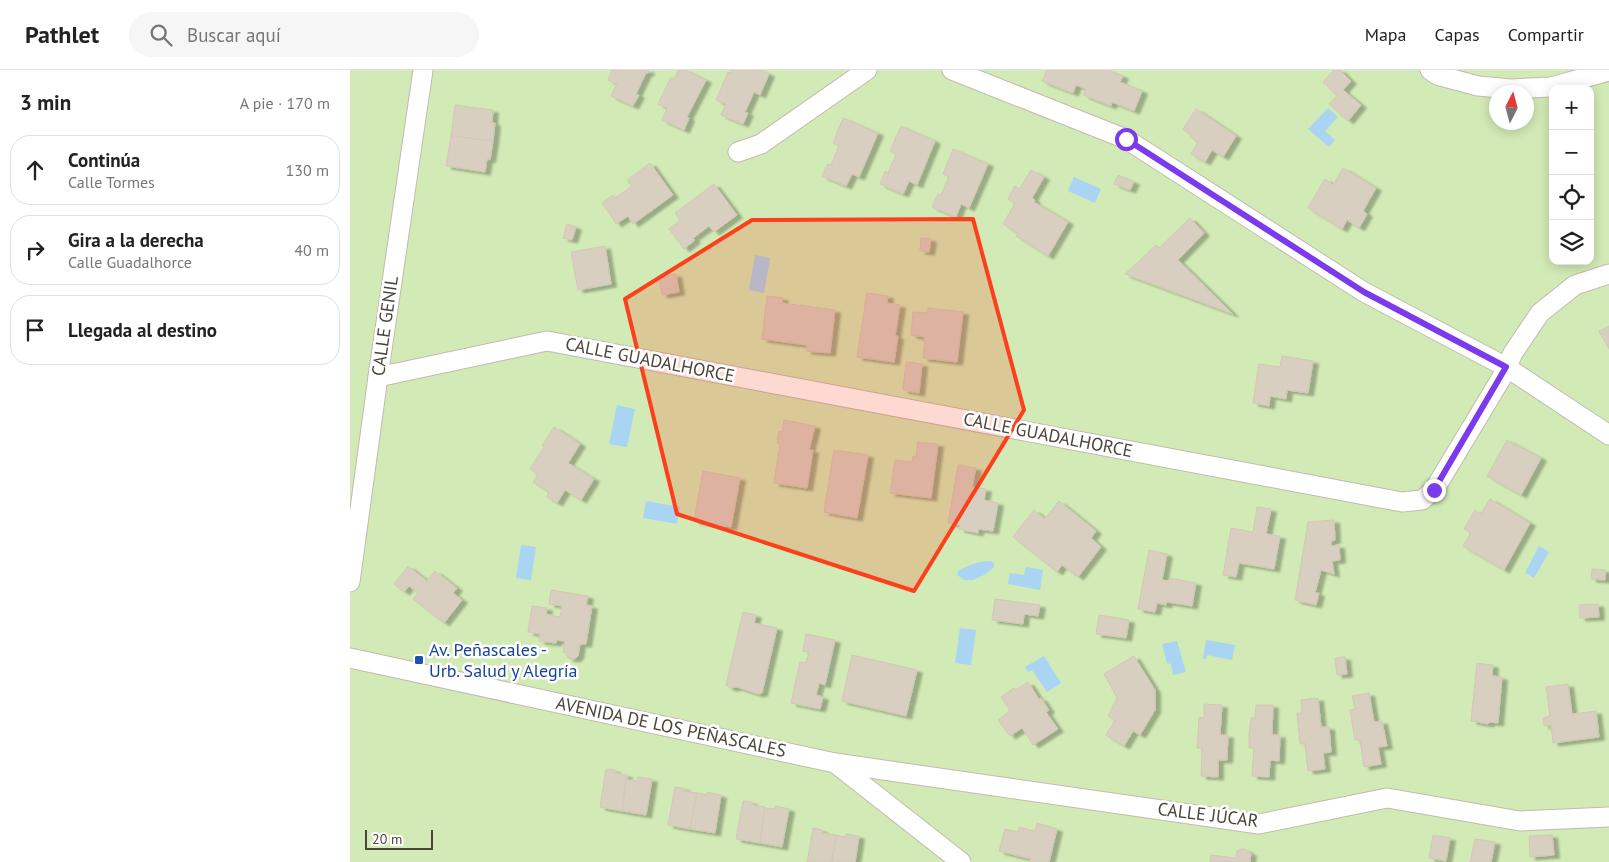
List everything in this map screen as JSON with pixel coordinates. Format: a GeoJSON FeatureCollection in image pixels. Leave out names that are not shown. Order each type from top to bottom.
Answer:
{"type":"FeatureCollection","features":[{"type":"Feature","properties":{"kind":"street","name":"CALLE GENIL"},"geometry":{"type":"LineString","coordinates":[[350,582],[423,70]]}},
{"type":"Feature","properties":{"kind":"street"},"geometry":{"type":"LineString","coordinates":[[738,152],[761,144],[866,70]]}},
{"type":"Feature","properties":{"kind":"street"},"geometry":{"type":"LineString","coordinates":[[952,70],[1126,139],[1364,292],[1506,367],[1609,435]]}},
{"type":"Feature","properties":{"kind":"street"},"geometry":{"type":"LineString","coordinates":[[1430,70],[1436,75],[1478,86],[1511,89],[1551,86],[1609,71]]}},
{"type":"Feature","properties":{"kind":"street","name":"CALLE GUADALHORCE"},"geometry":{"type":"LineString","coordinates":[[378,377],[547,340],[1402,502],[1422,500],[1434,490],[1513,353],[1540,313],[1575,286],[1609,274]]}},
{"type":"Feature","properties":{"kind":"street","name":"AVENIDA DE LOS PEÑASCALES"},"geometry":{"type":"LineString","coordinates":[[350,658],[835,763],[961,862]]}},
{"type":"Feature","properties":{"kind":"street","name":"CALLE JÚCAR"},"geometry":{"type":"LineString","coordinates":[[835,763],[1259,824],[1387,798],[1520,821],[1609,817]]}},
{"type":"Feature","properties":{"kind":"highlighted area"},"geometry":{"type":"Polygon","coordinates":[[[973,219],[1024,410],[914,591],[677,514],[625,299],[752,220],[973,219]]]}},
{"type":"Feature","properties":{"kind":"green space"},"geometry":{"type":"Polygon","coordinates":[[[350,70],[1609,70],[1609,862],[350,862],[350,70]]]}},
{"type":"Feature","properties":{"kind":"water"},"geometry":{"type":"Polygon","coordinates":[[[1328,108],[1338,117],[1325,131],[1335,140],[1329,147],[1308,129],[1328,108]]]}},
{"type":"Feature","properties":{"kind":"water"},"geometry":{"type":"Polygon","coordinates":[[[1074,177],[1101,189],[1095,203],[1068,191],[1074,177]]]}},
{"type":"Feature","properties":{"kind":"water"},"geometry":{"type":"Polygon","coordinates":[[[755,255],[770,258],[764,293],[749,290],[755,255]]]}},
{"type":"Feature","properties":{"kind":"water"},"geometry":{"type":"Polygon","coordinates":[[[617,405],[635,409],[627,447],[609,444],[617,405]]]}},
{"type":"Feature","properties":{"kind":"water"},"geometry":{"type":"Polygon","coordinates":[[[646,501],[680,507],[677,524],[643,518],[646,501]]]}},
{"type":"Feature","properties":{"kind":"water"},"geometry":{"type":"Polygon","coordinates":[[[521,545],[536,547],[531,580],[516,578],[521,545]]]}},
{"type":"Feature","properties":{"kind":"water"},"geometry":{"type":"Polygon","coordinates":[[[1539,546],[1549,552],[1534,578],[1525,573],[1539,546]]]}},
{"type":"Feature","properties":{"kind":"water"},"geometry":{"type":"Polygon","coordinates":[[[991,561],[994,567],[984,575],[973,580],[965,580],[957,575],[958,571],[970,565],[991,561]]]}},
{"type":"Feature","properties":{"kind":"water"},"geometry":{"type":"Polygon","coordinates":[[[1026,567],[1043,570],[1040,590],[1008,584],[1010,573],[1024,575],[1026,567]]]}},
{"type":"Feature","properties":{"kind":"water"},"geometry":{"type":"Polygon","coordinates":[[[960,628],[976,630],[971,665],[955,663],[960,628]]]}},
{"type":"Feature","properties":{"kind":"water"},"geometry":{"type":"Polygon","coordinates":[[[1206,640],[1235,645],[1232,660],[1207,655],[1206,659],[1203,659],[1206,640]]]}},
{"type":"Feature","properties":{"kind":"water"},"geometry":{"type":"Polygon","coordinates":[[[1177,641],[1186,672],[1173,675],[1171,664],[1167,663],[1162,644],[1177,641]]]}},
{"type":"Feature","properties":{"kind":"water"},"geometry":{"type":"Polygon","coordinates":[[[1044,656],[1061,683],[1047,692],[1032,670],[1028,672],[1025,667],[1044,656]]]}},
{"type":"Feature","properties":{"kind":"building"},"geometry":{"type":"Polygon","coordinates":[[[612,70],[649,70],[636,94],[639,95],[633,106],[611,96],[617,84],[608,80],[612,70]]]}},
{"type":"Feature","properties":{"kind":"building"},"geometry":{"type":"Polygon","coordinates":[[[678,70],[685,70],[706,80],[687,117],[689,118],[684,130],[662,120],[667,108],[658,104],[671,77],[674,79],[678,70]]]}},
{"type":"Feature","properties":{"kind":"building"},"geometry":{"type":"Polygon","coordinates":[[[732,70],[760,70],[769,74],[760,95],[754,92],[745,112],[748,113],[743,124],[721,115],[726,104],[716,100],[728,72],[731,73],[732,70]]]}},
{"type":"Feature","properties":{"kind":"building"},"geometry":{"type":"Polygon","coordinates":[[[1047,70],[1107,70],[1123,76],[1120,82],[1142,91],[1134,111],[1112,102],[1111,106],[1083,95],[1086,89],[1076,85],[1073,93],[1042,81],[1047,70]]]}},
{"type":"Feature","properties":{"kind":"building"},"geometry":{"type":"Polygon","coordinates":[[[1334,70],[1340,70],[1351,81],[1343,90],[1361,105],[1348,121],[1329,104],[1337,96],[1323,82],[1334,70]]]}},
{"type":"Feature","properties":{"kind":"building"},"geometry":{"type":"Polygon","coordinates":[[[455,105],[493,110],[492,123],[495,123],[493,141],[451,136],[455,105]]]}},
{"type":"Feature","properties":{"kind":"building"},"geometry":{"type":"Polygon","coordinates":[[[1196,109],[1236,136],[1223,157],[1212,150],[1205,162],[1191,154],[1198,142],[1183,129],[1196,109]]]}},
{"type":"Feature","properties":{"kind":"building"},"geometry":{"type":"Polygon","coordinates":[[[843,118],[878,133],[859,177],[852,174],[846,186],[822,176],[828,164],[831,165],[839,146],[833,143],[843,118]]]}},
{"type":"Feature","properties":{"kind":"building"},"geometry":{"type":"Polygon","coordinates":[[[901,126],[935,141],[917,185],[909,181],[903,194],[880,184],[885,171],[888,173],[896,154],[890,151],[901,126]]]}},
{"type":"Feature","properties":{"kind":"building"},"geometry":{"type":"Polygon","coordinates":[[[451,136],[493,141],[490,160],[487,159],[485,172],[446,166],[451,136]]]}},
{"type":"Feature","properties":{"kind":"building"},"geometry":{"type":"Polygon","coordinates":[[[953,149],[988,164],[969,208],[961,204],[956,217],[932,207],[938,194],[941,195],[949,177],[943,174],[953,149]]]}},
{"type":"Feature","properties":{"kind":"building"},"geometry":{"type":"Polygon","coordinates":[[[650,163],[673,195],[633,224],[628,216],[616,224],[602,203],[613,195],[615,198],[632,186],[627,180],[650,163]]]}},
{"type":"Feature","properties":{"kind":"building"},"geometry":{"type":"Polygon","coordinates":[[[1343,168],[1376,188],[1363,211],[1367,214],[1359,228],[1347,220],[1342,229],[1308,208],[1325,179],[1333,185],[1343,168]]]}},
{"type":"Feature","properties":{"kind":"building"},"geometry":{"type":"Polygon","coordinates":[[[1031,170],[1044,177],[1032,198],[1035,200],[1034,202],[1068,222],[1048,256],[1016,236],[1018,233],[1003,224],[1015,203],[1008,199],[1015,186],[1019,189],[1031,170]]]}},
{"type":"Feature","properties":{"kind":"building"},"geometry":{"type":"Polygon","coordinates":[[[1118,175],[1134,182],[1130,190],[1114,184],[1118,175]]]}},
{"type":"Feature","properties":{"kind":"building"},"geometry":{"type":"Polygon","coordinates":[[[714,184],[737,215],[714,232],[709,226],[693,238],[695,240],[684,249],[669,229],[680,220],[675,213],[714,184]]]}},
{"type":"Feature","properties":{"kind":"building"},"geometry":{"type":"Polygon","coordinates":[[[1190,218],[1204,233],[1178,260],[1233,314],[1125,274],[1156,245],[1159,248],[1190,218]]]}},
{"type":"Feature","properties":{"kind":"building"},"geometry":{"type":"Polygon","coordinates":[[[567,224],[576,227],[572,240],[563,238],[567,224]]]}},
{"type":"Feature","properties":{"kind":"building"},"geometry":{"type":"Polygon","coordinates":[[[921,238],[931,239],[929,252],[920,251],[921,238]]]}},
{"type":"Feature","properties":{"kind":"building"},"geometry":{"type":"Polygon","coordinates":[[[605,246],[611,284],[578,290],[571,252],[605,246]]]}},
{"type":"Feature","properties":{"kind":"building"},"geometry":{"type":"Polygon","coordinates":[[[676,274],[679,292],[662,295],[659,277],[676,274]]]}},
{"type":"Feature","properties":{"kind":"building"},"geometry":{"type":"Polygon","coordinates":[[[867,293],[888,296],[887,303],[900,305],[895,336],[898,336],[894,362],[857,357],[867,293]]]}},
{"type":"Feature","properties":{"kind":"building"},"geometry":{"type":"Polygon","coordinates":[[[767,296],[783,298],[782,303],[835,310],[830,353],[806,351],[807,345],[762,339],[767,296]]]}},
{"type":"Feature","properties":{"kind":"building"},"geometry":{"type":"Polygon","coordinates":[[[928,308],[963,312],[957,362],[923,358],[925,337],[911,335],[913,312],[928,313],[928,308]]]}},
{"type":"Feature","properties":{"kind":"building"},"geometry":{"type":"Polygon","coordinates":[[[1609,326],[1609,349],[1599,331],[1609,326]]]}},
{"type":"Feature","properties":{"kind":"building"},"geometry":{"type":"Polygon","coordinates":[[[1282,356],[1313,361],[1308,393],[1287,390],[1286,399],[1270,396],[1269,406],[1253,403],[1259,364],[1280,367],[1282,356]]]}},
{"type":"Feature","properties":{"kind":"building"},"geometry":{"type":"Polygon","coordinates":[[[906,362],[922,364],[919,393],[903,390],[906,362]]]}},
{"type":"Feature","properties":{"kind":"building"},"geometry":{"type":"Polygon","coordinates":[[[784,420],[815,426],[809,450],[813,450],[807,488],[774,483],[780,444],[777,443],[779,431],[782,432],[784,420]]]}},
{"type":"Feature","properties":{"kind":"building"},"geometry":{"type":"Polygon","coordinates":[[[554,427],[580,444],[568,463],[594,479],[581,500],[565,490],[557,503],[547,497],[549,492],[533,482],[538,474],[530,469],[554,427]]]}},
{"type":"Feature","properties":{"kind":"building"},"geometry":{"type":"Polygon","coordinates":[[[1507,440],[1541,458],[1521,495],[1487,476],[1507,440]]]}},
{"type":"Feature","properties":{"kind":"building"},"geometry":{"type":"Polygon","coordinates":[[[918,442],[938,444],[931,498],[890,493],[895,460],[912,462],[913,456],[916,457],[918,442]]]}},
{"type":"Feature","properties":{"kind":"building"},"geometry":{"type":"Polygon","coordinates":[[[834,450],[868,455],[857,518],[824,512],[834,450]]]}},
{"type":"Feature","properties":{"kind":"building"},"geometry":{"type":"Polygon","coordinates":[[[958,465],[976,468],[972,487],[986,489],[984,500],[998,503],[993,531],[978,529],[978,533],[959,529],[960,525],[948,523],[958,465]]]}},
{"type":"Feature","properties":{"kind":"building"},"geometry":{"type":"Polygon","coordinates":[[[703,471],[740,478],[731,527],[694,521],[703,471]]]}},
{"type":"Feature","properties":{"kind":"building"},"geometry":{"type":"Polygon","coordinates":[[[1490,499],[1530,523],[1504,570],[1463,546],[1471,533],[1464,529],[1475,510],[1481,514],[1490,499]]]}},
{"type":"Feature","properties":{"kind":"building"},"geometry":{"type":"Polygon","coordinates":[[[1059,501],[1096,531],[1091,538],[1101,547],[1078,577],[1062,565],[1057,572],[1013,537],[1034,510],[1045,519],[1059,501]]]}},
{"type":"Feature","properties":{"kind":"building"},"geometry":{"type":"Polygon","coordinates":[[[1257,507],[1271,509],[1266,534],[1280,536],[1274,569],[1239,563],[1236,577],[1223,575],[1231,528],[1253,532],[1257,507]]]}},
{"type":"Feature","properties":{"kind":"building"},"geometry":{"type":"Polygon","coordinates":[[[1334,520],[1335,540],[1331,541],[1331,546],[1339,545],[1340,560],[1332,561],[1334,574],[1321,570],[1315,593],[1319,593],[1316,605],[1295,600],[1308,522],[1334,520]]]}},
{"type":"Feature","properties":{"kind":"building"},"geometry":{"type":"Polygon","coordinates":[[[1149,550],[1167,554],[1162,580],[1169,581],[1170,578],[1196,583],[1192,606],[1167,602],[1166,605],[1157,603],[1155,612],[1138,609],[1149,550]]]}},
{"type":"Feature","properties":{"kind":"building"},"geometry":{"type":"Polygon","coordinates":[[[408,566],[427,581],[435,571],[457,588],[453,593],[462,600],[444,623],[413,599],[418,593],[409,586],[404,592],[394,584],[408,566]]]}},
{"type":"Feature","properties":{"kind":"building"},"geometry":{"type":"Polygon","coordinates":[[[1592,569],[1605,570],[1605,580],[1591,579],[1592,569]]]}},
{"type":"Feature","properties":{"kind":"building"},"geometry":{"type":"Polygon","coordinates":[[[551,590],[588,596],[586,605],[592,606],[586,644],[580,644],[578,656],[575,659],[568,658],[566,653],[563,652],[565,641],[557,640],[556,643],[539,641],[540,634],[528,632],[532,606],[547,608],[546,614],[560,617],[562,606],[549,604],[551,590]]]}},
{"type":"Feature","properties":{"kind":"building"},"geometry":{"type":"Polygon","coordinates":[[[995,599],[1040,605],[1038,616],[1024,614],[1023,624],[992,620],[995,599]]]}},
{"type":"Feature","properties":{"kind":"building"},"geometry":{"type":"Polygon","coordinates":[[[1598,604],[1599,617],[1580,618],[1579,605],[1598,604]]]}},
{"type":"Feature","properties":{"kind":"building"},"geometry":{"type":"Polygon","coordinates":[[[743,612],[756,615],[754,623],[777,628],[762,693],[758,694],[737,687],[730,688],[726,685],[743,612]]]}},
{"type":"Feature","properties":{"kind":"building"},"geometry":{"type":"Polygon","coordinates":[[[1099,615],[1129,620],[1126,638],[1096,634],[1099,615]]]}},
{"type":"Feature","properties":{"kind":"building"},"geometry":{"type":"Polygon","coordinates":[[[806,634],[835,640],[825,685],[819,683],[816,695],[823,697],[820,709],[791,703],[800,662],[806,663],[809,652],[803,651],[806,634]]]}},
{"type":"Feature","properties":{"kind":"building"},"geometry":{"type":"Polygon","coordinates":[[[852,655],[917,670],[906,716],[842,701],[852,655]]]}},
{"type":"Feature","properties":{"kind":"building"},"geometry":{"type":"Polygon","coordinates":[[[1134,656],[1155,690],[1155,710],[1140,735],[1133,731],[1124,746],[1106,735],[1115,720],[1108,716],[1117,698],[1104,674],[1134,656]]]}},
{"type":"Feature","properties":{"kind":"building"},"geometry":{"type":"Polygon","coordinates":[[[1345,657],[1347,674],[1337,675],[1335,658],[1345,657]]]}},
{"type":"Feature","properties":{"kind":"building"},"geometry":{"type":"Polygon","coordinates":[[[1477,663],[1493,665],[1492,676],[1502,677],[1498,723],[1490,722],[1488,724],[1471,721],[1477,663]]]}},
{"type":"Feature","properties":{"kind":"building"},"geometry":{"type":"Polygon","coordinates":[[[1028,682],[1049,710],[1046,712],[1058,729],[1033,745],[1022,728],[1010,736],[998,720],[1010,711],[1001,697],[1014,688],[1016,690],[1028,682]]]}},
{"type":"Feature","properties":{"kind":"building"},"geometry":{"type":"Polygon","coordinates":[[[1568,684],[1572,714],[1596,711],[1599,737],[1553,743],[1551,725],[1544,726],[1543,718],[1550,716],[1546,687],[1568,684]]]}},
{"type":"Feature","properties":{"kind":"building"},"geometry":{"type":"Polygon","coordinates":[[[1369,693],[1374,722],[1382,721],[1387,746],[1378,747],[1381,764],[1364,767],[1360,740],[1355,740],[1350,710],[1355,709],[1352,696],[1369,693]]]}},
{"type":"Feature","properties":{"kind":"building"},"geometry":{"type":"Polygon","coordinates":[[[1318,698],[1321,727],[1329,727],[1331,752],[1323,753],[1325,769],[1308,771],[1305,743],[1300,744],[1297,713],[1302,713],[1301,700],[1318,698]]]}},
{"type":"Feature","properties":{"kind":"building"},"geometry":{"type":"Polygon","coordinates":[[[1204,704],[1222,705],[1220,735],[1228,735],[1227,760],[1218,760],[1218,777],[1201,776],[1202,748],[1197,748],[1199,717],[1204,718],[1204,704]]]}},
{"type":"Feature","properties":{"kind":"building"},"geometry":{"type":"Polygon","coordinates":[[[1256,705],[1273,705],[1272,735],[1280,735],[1279,761],[1270,760],[1269,777],[1252,776],[1254,748],[1249,748],[1249,734],[1251,718],[1255,718],[1256,705]]]}},
{"type":"Feature","properties":{"kind":"building"},"geometry":{"type":"Polygon","coordinates":[[[606,769],[615,770],[615,773],[627,775],[622,811],[600,807],[606,769]]]}},
{"type":"Feature","properties":{"kind":"building"},"geometry":{"type":"Polygon","coordinates":[[[638,777],[652,779],[646,815],[622,811],[626,779],[637,781],[638,777]]]}},
{"type":"Feature","properties":{"kind":"building"},"geometry":{"type":"Polygon","coordinates":[[[675,787],[697,793],[690,829],[668,825],[675,787]]]}},
{"type":"Feature","properties":{"kind":"building"},"geometry":{"type":"Polygon","coordinates":[[[707,792],[721,795],[715,833],[690,829],[697,793],[707,795],[707,792]]]}},
{"type":"Feature","properties":{"kind":"building"},"geometry":{"type":"Polygon","coordinates":[[[743,801],[765,807],[760,843],[736,839],[743,801]]]}},
{"type":"Feature","properties":{"kind":"building"},"geometry":{"type":"Polygon","coordinates":[[[775,806],[789,809],[782,847],[760,843],[765,808],[775,809],[775,806]]]}},
{"type":"Feature","properties":{"kind":"building"},"geometry":{"type":"Polygon","coordinates":[[[1037,823],[1057,829],[1049,862],[1030,862],[1031,859],[999,851],[1005,829],[1018,832],[1019,827],[1035,831],[1037,823]]]}},
{"type":"Feature","properties":{"kind":"building"},"geometry":{"type":"Polygon","coordinates":[[[813,828],[822,830],[822,833],[836,835],[832,862],[807,862],[813,828]]]}},
{"type":"Feature","properties":{"kind":"building"},"geometry":{"type":"Polygon","coordinates":[[[846,834],[859,836],[855,862],[832,862],[836,835],[845,837],[846,834]]]}},
{"type":"Feature","properties":{"kind":"building"},"geometry":{"type":"Polygon","coordinates":[[[1433,835],[1450,838],[1446,861],[1429,858],[1433,835]]]}},
{"type":"Feature","properties":{"kind":"building"},"geometry":{"type":"Polygon","coordinates":[[[1552,835],[1554,855],[1530,857],[1529,836],[1552,835]]]}},
{"type":"Feature","properties":{"kind":"building"},"geometry":{"type":"Polygon","coordinates":[[[1475,839],[1495,842],[1491,862],[1470,862],[1475,839]]]}},
{"type":"Feature","properties":{"kind":"building"},"geometry":{"type":"Polygon","coordinates":[[[1242,849],[1251,853],[1250,862],[1210,862],[1211,855],[1236,858],[1237,851],[1242,849]]]}},
{"type":"Feature","properties":{"kind":"place","name":"Av. Peñascales - Urb. Salud y Alegría"},"geometry":{"type":"Point","coordinates":[419,660]}},
{"type":"Feature","properties":{"kind":"route"},"geometry":{"type":"LineString","coordinates":[[1126,139],[1364,292],[1506,367],[1434,490]]}}]}
